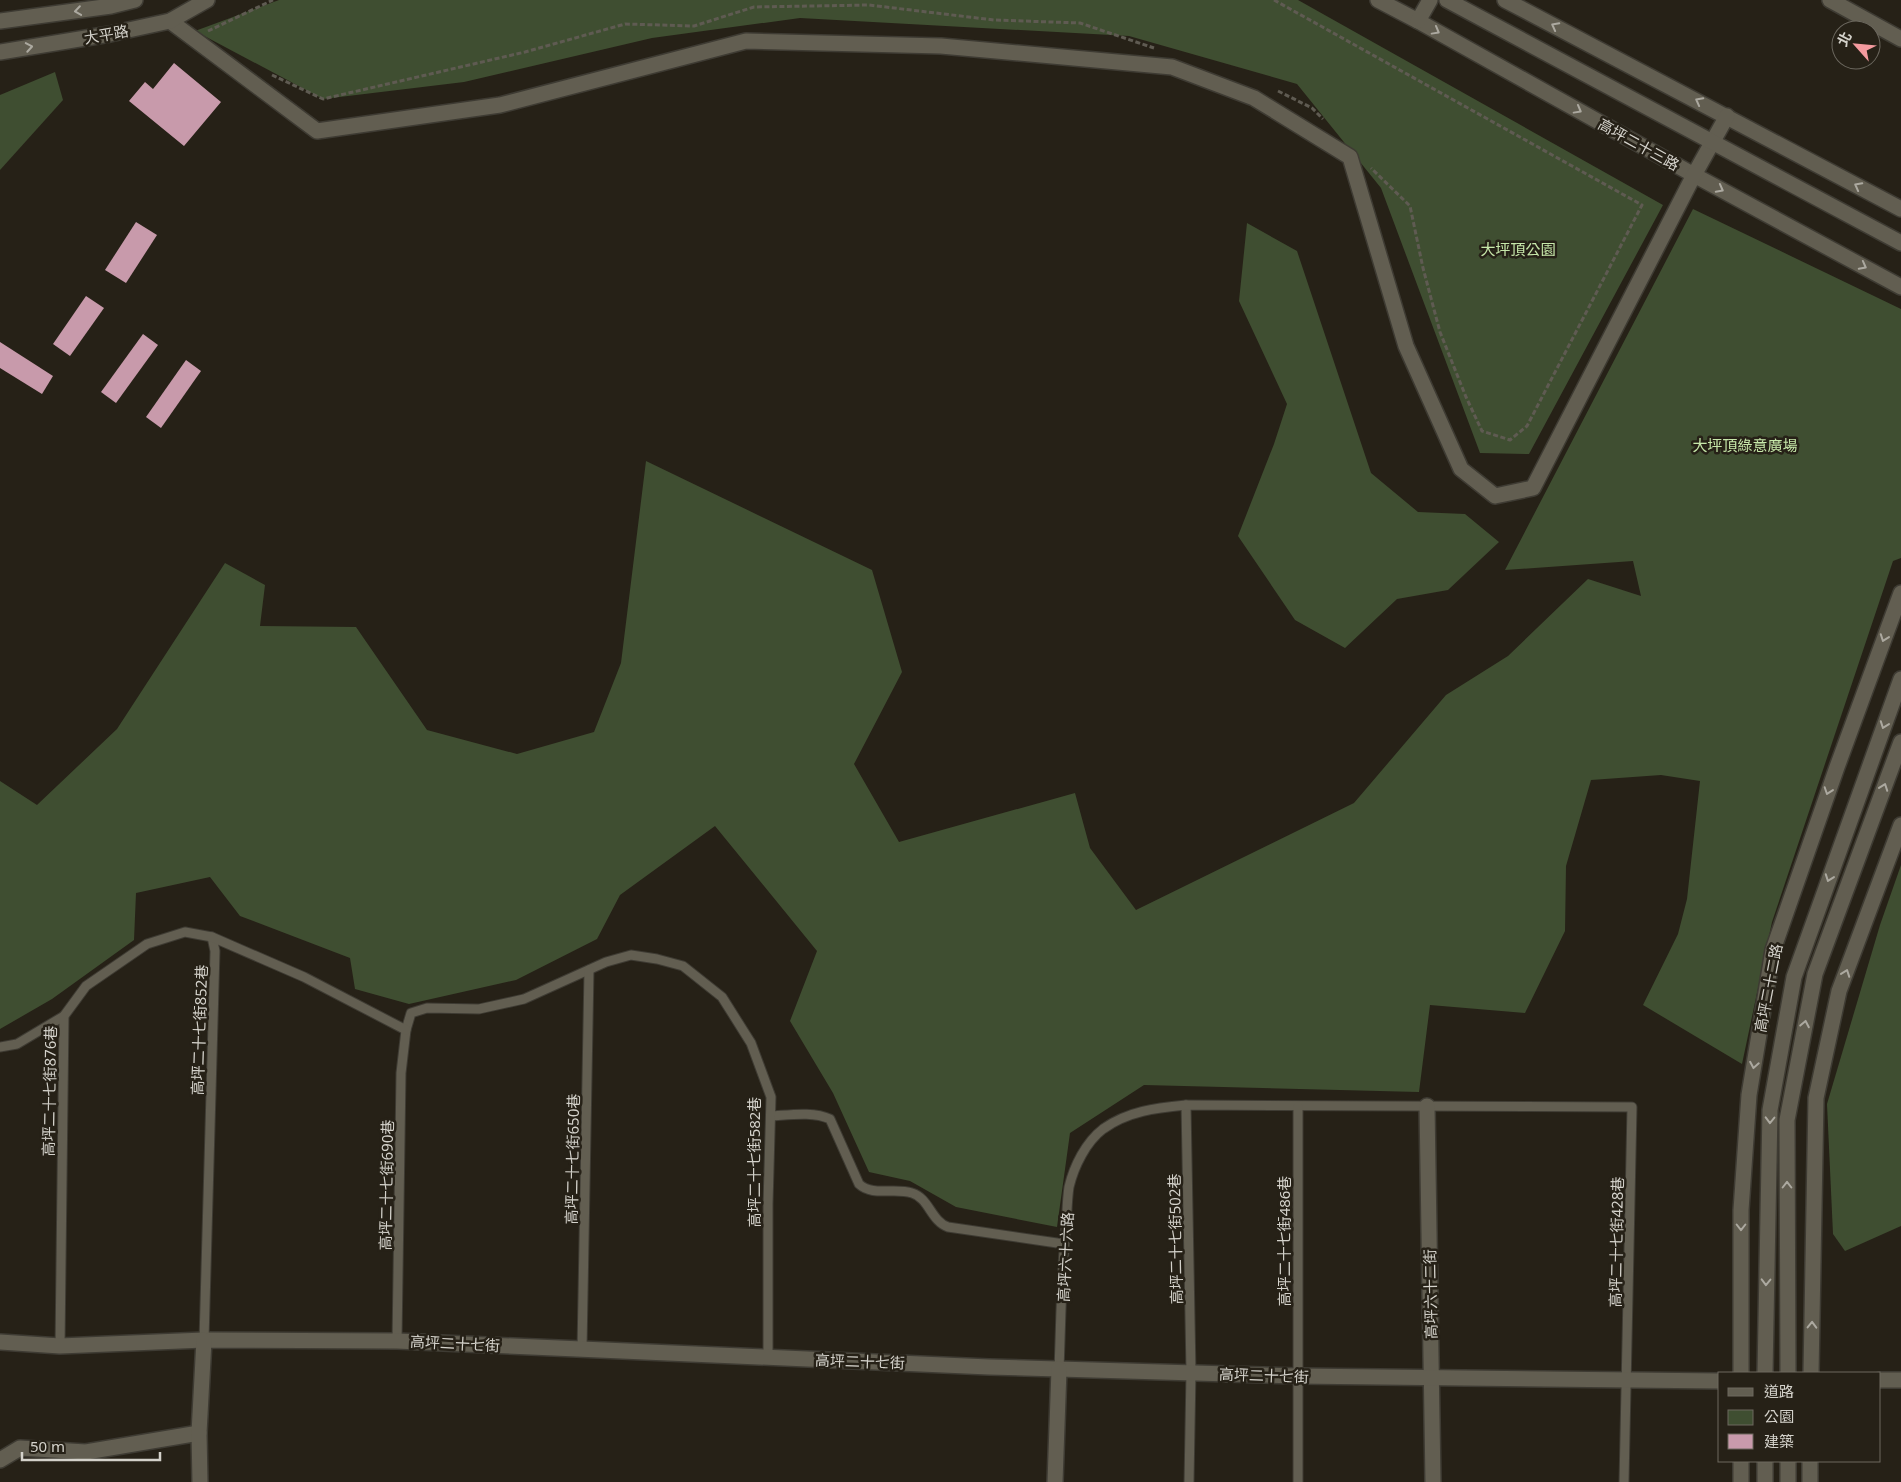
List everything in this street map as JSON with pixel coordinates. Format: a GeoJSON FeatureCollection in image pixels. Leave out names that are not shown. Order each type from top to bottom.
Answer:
{"type":"FeatureCollection","features":[{"type":"Feature","properties":{"kind":"street","name":"大平路"},"geometry":{"type":"LineString","coordinates":[[0,21],[111,6],[135,0]]}},
{"type":"Feature","properties":{"kind":"street","name":"大平路"},"geometry":{"type":"LineString","coordinates":[[0,52],[110,34],[170,20],[207,0]]}},
{"type":"Feature","properties":{"kind":"street","name":"高坪二十三路"},"geometry":{"type":"LineString","coordinates":[[1378,0],[1901,287]]}},
{"type":"Feature","properties":{"kind":"street"},"geometry":{"type":"LineString","coordinates":[[1418,21],[1430,0]]}},
{"type":"Feature","properties":{"kind":"street"},"geometry":{"type":"LineString","coordinates":[[1447,0],[1901,243]]}},
{"type":"Feature","properties":{"kind":"street"},"geometry":{"type":"LineString","coordinates":[[1505,0],[1901,209]]}},
{"type":"Feature","properties":{"kind":"street"},"geometry":{"type":"LineString","coordinates":[[1830,0],[1901,39]]}},
{"type":"Feature","properties":{"kind":"street"},"geometry":{"type":"LineString","coordinates":[[170,20],[317,131],[500,105],[746,41],[941,46],[1172,67],[1254,98],[1350,157],[1406,346],[1461,469],[1495,496],[1533,488],[1694,175],[1727,116]]}},
{"type":"Feature","properties":{"kind":"street","name":"高坪二十二路"},"geometry":{"type":"LineString","coordinates":[[1741,1372],[1741,1210],[1748,1095],[1773,950],[1837,767],[1901,593]]}},
{"type":"Feature","properties":{"kind":"street","name":"高坪二十二路"},"geometry":{"type":"LineString","coordinates":[[1765,1372],[1770,1110],[1794,977],[1901,679]]}},
{"type":"Feature","properties":{"kind":"street"},"geometry":{"type":"LineString","coordinates":[[1788,1372],[1787,1120],[1815,974],[1901,742]]}},
{"type":"Feature","properties":{"kind":"street"},"geometry":{"type":"LineString","coordinates":[[1811,1372],[1816,1098],[1839,992],[1901,824]]}},
{"type":"Feature","properties":{"kind":"street","name":"高坪六十二街"},"geometry":{"type":"LineString","coordinates":[[1427,1106],[1433,1482]]}},
{"type":"Feature","properties":{"kind":"street"},"geometry":{"type":"LineString","coordinates":[[200,1482],[199,1434],[204,1340]]}},
{"type":"Feature","properties":{"kind":"street","name":"高坪二十七街"},"geometry":{"type":"LineString","coordinates":[[0,1342],[60,1346],[204,1340],[397,1341],[1059,1369],[1298,1376],[1718,1381]]}},
{"type":"Feature","properties":{"kind":"street","name":"高坪六十六路"},"geometry":{"type":"LineString","coordinates":[[1055,1482],[1059,1369]]}},
{"type":"Feature","properties":{"kind":"street"},"geometry":{"type":"LineString","coordinates":[[1881,1380],[1901,1380]]}},
{"type":"Feature","properties":{"kind":"street"},"geometry":{"type":"LineString","coordinates":[[0,1460],[20,1448],[86,1452],[199,1434]]}},
{"type":"Feature","properties":{"kind":"street"},"geometry":{"type":"LineString","coordinates":[[1741,1462],[1741,1482]]}},
{"type":"Feature","properties":{"kind":"street"},"geometry":{"type":"LineString","coordinates":[[1765,1462],[1765,1482]]}},
{"type":"Feature","properties":{"kind":"street"},"geometry":{"type":"LineString","coordinates":[[1788,1462],[1788,1482]]}},
{"type":"Feature","properties":{"kind":"street"},"geometry":{"type":"LineString","coordinates":[[1810,1462],[1810,1482]]}},
{"type":"Feature","properties":{"kind":"lane","name":"高坪二十七街876巷"},"geometry":{"type":"LineString","coordinates":[[60,1346],[64,1016],[86,986],[147,944],[185,932],[212,937]]}},
{"type":"Feature","properties":{"kind":"lane"},"geometry":{"type":"LineString","coordinates":[[212,937],[304,977],[406,1030],[411,1013],[427,1008],[478,1009],[524,1000],[589,970]]}},
{"type":"Feature","properties":{"kind":"lane","name":"高坪二十七街852巷"},"geometry":{"type":"LineString","coordinates":[[204,1340],[215,952],[212,937]]}},
{"type":"Feature","properties":{"kind":"lane","name":"高坪二十七街582巷"},"geometry":{"type":"LineString","coordinates":[[589,970],[606,962],[631,955],[683,966],[722,997],[751,1043],[771,1098],[768,1204],[768,1357]]}},
{"type":"Feature","properties":{"kind":"lane","name":"高坪二十七街650巷"},"geometry":{"type":"LineString","coordinates":[[582,1349],[589,970]]}},
{"type":"Feature","properties":{"kind":"lane"},"geometry":{"type":"LineString","coordinates":[[0,1047],[17,1044],[64,1016]]}},
{"type":"Feature","properties":{"kind":"lane","name":"高坪二十七街690巷"},"geometry":{"type":"LineString","coordinates":[[397,1341],[401,1073],[406,1030]]}},
{"type":"Feature","properties":{"kind":"lane","name":"高坪六十六路"},"geometry":{"type":"LineString","coordinates":[[1059,1369],[1064,1244],[1070,1187],[1077,1164],[1086,1148],[1102,1130],[1129,1114],[1156,1108],[1186,1105],[1632,1107]]}},
{"type":"Feature","properties":{"kind":"lane","name":"高坪二十七街502巷"},"geometry":{"type":"LineString","coordinates":[[1186,1105],[1191,1372],[1189,1482]]}},
{"type":"Feature","properties":{"kind":"lane","name":"高坪二十七街486巷"},"geometry":{"type":"LineString","coordinates":[[1298,1106],[1298,1482]]}},
{"type":"Feature","properties":{"kind":"lane","name":"高坪二十七街428巷"},"geometry":{"type":"LineString","coordinates":[[1624,1482],[1632,1107]]}},
{"type":"Feature","properties":{"kind":"lane"},"geometry":{"type":"LineString","coordinates":[[771,1116],[815,1115],[830,1119],[859,1184],[866,1190],[913,1193],[922,1199],[941,1224],[1064,1244]]}},
{"type":"Feature","properties":{"kind":"path"},"geometry":{"type":"LineString","coordinates":[[212,38],[205,32],[273,0]]}},
{"type":"Feature","properties":{"kind":"path"},"geometry":{"type":"LineString","coordinates":[[1274,0],[1642,205],[1527,426],[1510,440],[1482,431],[1440,332],[1423,268],[1410,206],[1368,164]]}},
{"type":"Feature","properties":{"kind":"path"},"geometry":{"type":"LineString","coordinates":[[264,71],[323,99],[524,52],[625,24],[694,26],[754,7],[869,5],[994,20],[1080,23],[1160,50]]}},
{"type":"Feature","properties":{"kind":"path"},"geometry":{"type":"LineString","coordinates":[[1277,91],[1312,108],[1326,122]]}},
{"type":"Feature","properties":{"kind":"green space","name":"大坪頂公園"},"geometry":{"type":"Polygon","coordinates":[[[279,0],[1298,0],[1663,205],[1529,454],[1480,453],[1381,188],[1297,84],[1129,36],[800,18],[652,38],[464,82],[323,99],[195,31],[279,0]]]}},
{"type":"Feature","properties":{"kind":"green space"},"geometry":{"type":"Polygon","coordinates":[[[55,72],[63,100],[0,170],[0,95],[55,72]]]}},
{"type":"Feature","properties":{"kind":"green space","name":"大坪頂綠意廣場"},"geometry":{"type":"Polygon","coordinates":[[[1693,209],[1901,309],[1901,558],[1893,561],[1772,922],[1742,1064],[1643,1005],[1678,934],[1687,899],[1700,781],[1661,775],[1591,780],[1566,866],[1565,931],[1525,1013],[1430,1005],[1419,1092],[1144,1085],[1070,1133],[1057,1227],[956,1207],[910,1181],[869,1172],[833,1093],[790,1021],[817,951],[715,826],[620,895],[597,939],[516,980],[409,1004],[355,989],[350,958],[240,916],[210,877],[136,893],[134,940],[52,999],[0,1029],[0,781],[37,805],[117,729],[225,563],[265,585],[260,626],[356,627],[427,730],[517,754],[594,732],[621,663],[646,461],[872,570],[902,672],[854,764],[899,842],[1075,793],[1090,848],[1136,910],[1354,803],[1446,695],[1508,656],[1588,579],[1641,596],[1633,561],[1505,570],[1693,209]]]}},
{"type":"Feature","properties":{"kind":"green space"},"geometry":{"type":"Polygon","coordinates":[[[1247,223],[1297,251],[1371,473],[1418,512],[1465,514],[1499,542],[1448,590],[1397,599],[1345,648],[1295,620],[1238,536],[1274,444],[1287,404],[1239,301],[1247,223]]]}},
{"type":"Feature","properties":{"kind":"green space"},"geometry":{"type":"Polygon","coordinates":[[[1901,865],[1901,1226],[1845,1251],[1833,1234],[1827,1104],[1880,925],[1901,865]]]}},
{"type":"Feature","properties":{"kind":"building"},"geometry":{"type":"Polygon","coordinates":[[[174,63],[221,102],[184,146],[129,101],[145,82],[153,89],[174,63]]]}},
{"type":"Feature","properties":{"kind":"building"},"geometry":{"type":"Polygon","coordinates":[[[136,222],[157,235],[126,283],[105,270],[136,222]]]}},
{"type":"Feature","properties":{"kind":"building"},"geometry":{"type":"Polygon","coordinates":[[[86,296],[104,308],[70,356],[53,344],[86,296]]]}},
{"type":"Feature","properties":{"kind":"building"},"geometry":{"type":"Polygon","coordinates":[[[143,334],[158,345],[116,403],[101,392],[143,334]]]}},
{"type":"Feature","properties":{"kind":"building"},"geometry":{"type":"Polygon","coordinates":[[[0,342],[53,376],[42,394],[0,368],[0,342]]]}},
{"type":"Feature","properties":{"kind":"building"},"geometry":{"type":"Polygon","coordinates":[[[186,360],[201,371],[161,428],[146,417],[186,360]]]}}]}
